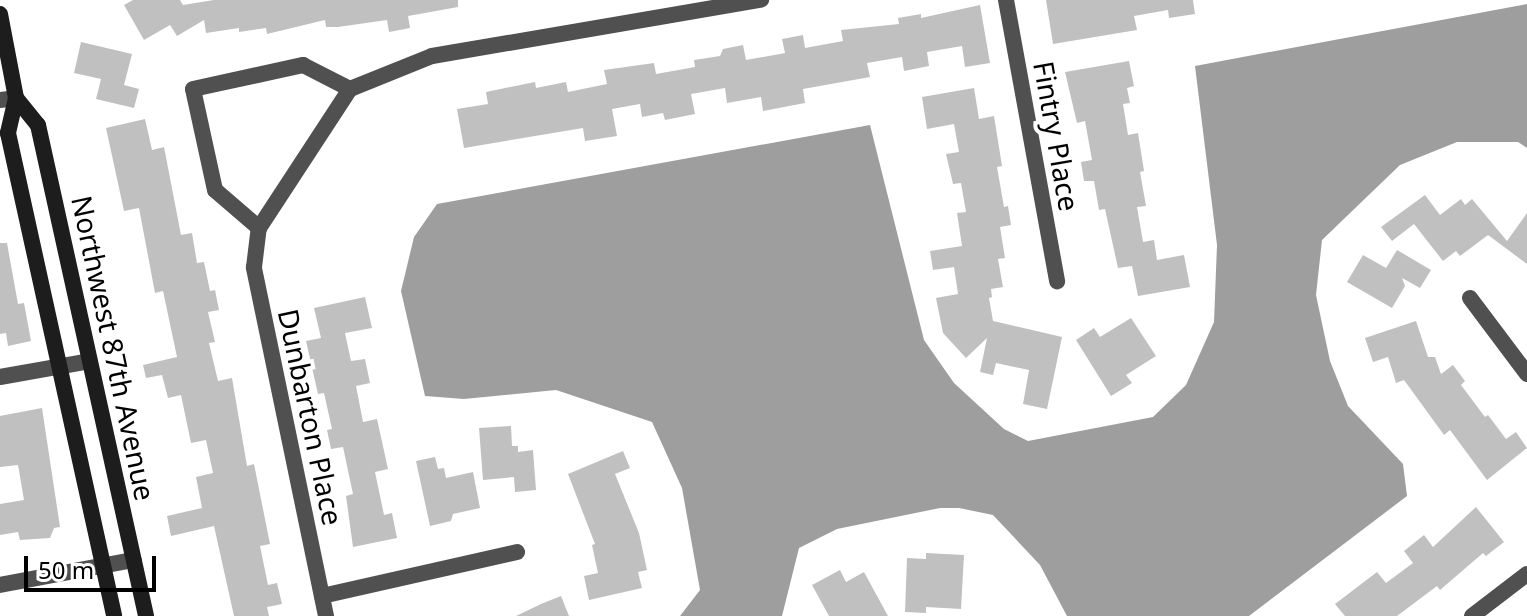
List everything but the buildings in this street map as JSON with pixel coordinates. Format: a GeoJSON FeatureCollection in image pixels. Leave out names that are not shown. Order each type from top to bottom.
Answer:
{"type":"FeatureCollection","features":[{"type":"Feature","properties":{"kind":"main road","name":"Northwest 87th Avenue"},"geometry":{"type":"LineString","coordinates":[[0,14],[8,133],[114,616]]}},
{"type":"Feature","properties":{"kind":"main road","name":"Northwest 87th Avenue"},"geometry":{"type":"LineString","coordinates":[[8,99],[38,125],[146,616]]}},
{"type":"Feature","properties":{"kind":"street"},"geometry":{"type":"LineString","coordinates":[[259,228],[215,190],[193,89],[303,65],[350,89],[432,56],[761,0]]}},
{"type":"Feature","properties":{"kind":"street","name":"Fintry Place"},"geometry":{"type":"LineString","coordinates":[[1006,0],[1057,281]]}},
{"type":"Feature","properties":{"kind":"street","name":"Dunbarton Place"},"geometry":{"type":"LineString","coordinates":[[326,616],[254,267],[259,228],[350,89]]}},
{"type":"Feature","properties":{"kind":"street"},"geometry":{"type":"LineString","coordinates":[[1470,298],[1527,374]]}},
{"type":"Feature","properties":{"kind":"street"},"geometry":{"type":"LineString","coordinates":[[0,377],[90,361]]}},
{"type":"Feature","properties":{"kind":"street"},"geometry":{"type":"LineString","coordinates":[[322,596],[517,552]]}},
{"type":"Feature","properties":{"kind":"street"},"geometry":{"type":"LineString","coordinates":[[0,585],[134,560]]}},
{"type":"Feature","properties":{"kind":"street"},"geometry":{"type":"LineString","coordinates":[[1472,616],[1527,574]]}},
{"type":"Feature","properties":{"kind":"shaded area"},"geometry":{"type":"Polygon","coordinates":[[[1527,4],[1527,148],[1518,142],[1457,142],[1400,165],[1322,240],[1316,295],[1330,361],[1348,406],[1403,464],[1407,496],[1249,616],[1067,616],[1040,565],[993,515],[959,508],[940,508],[837,529],[799,548],[782,616],[680,616],[700,590],[682,488],[652,422],[556,390],[464,399],[425,396],[401,291],[414,237],[437,204],[870,125],[924,340],[954,383],[1004,429],[1028,441],[1153,417],[1186,385],[1214,322],[1217,245],[1195,66],[1527,4]]]}}]}
